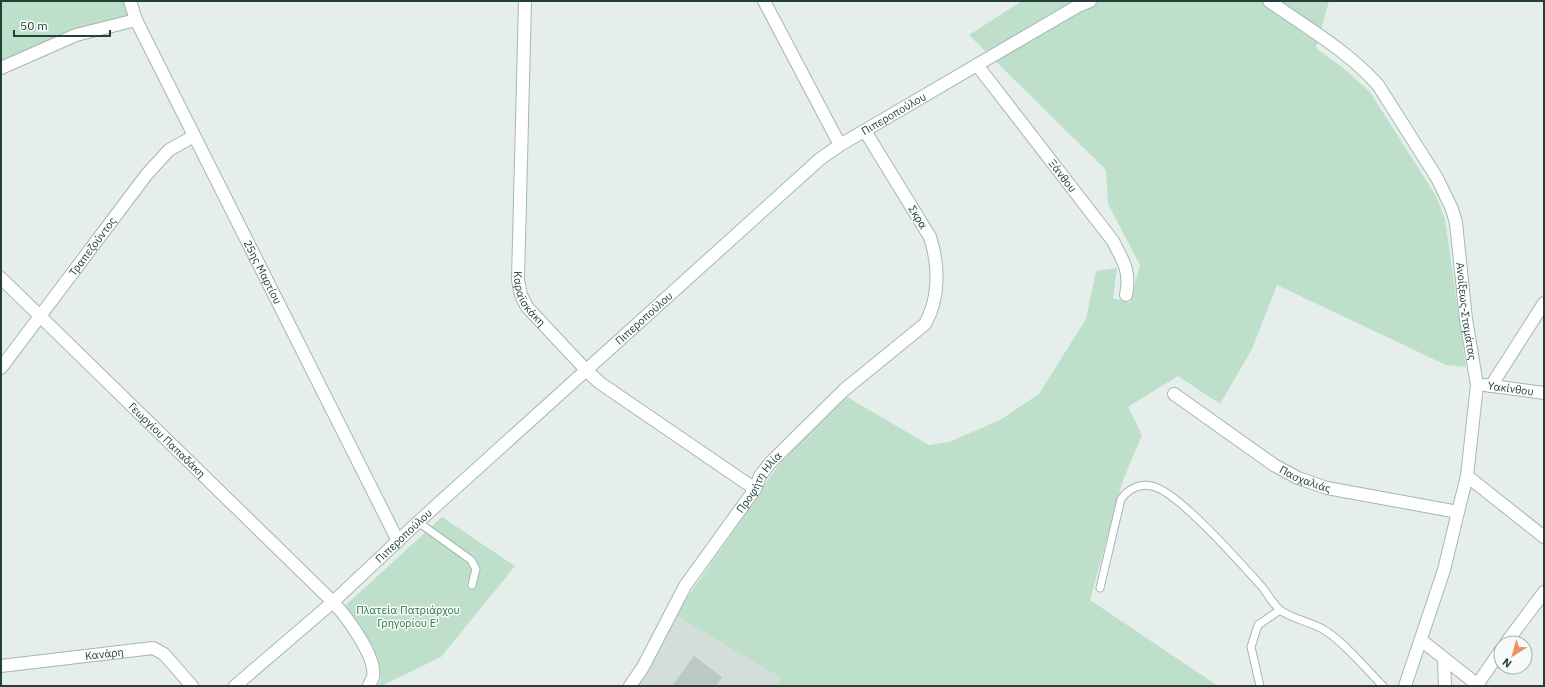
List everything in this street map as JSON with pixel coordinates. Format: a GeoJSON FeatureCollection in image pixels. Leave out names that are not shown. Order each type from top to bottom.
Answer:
{"type":"FeatureCollection","features":[{"type":"Feature","properties":{"kind":"street","name":"25ης Μαρτίου"},"geometry":{"type":"LineString","coordinates":[[130,1],[136,20],[398,541]]}},
{"type":"Feature","properties":{"kind":"street","name":"Καραϊσκάκη"},"geometry":{"type":"LineString","coordinates":[[525,1],[518,280],[521,295],[527,307],[600,383],[755,489]]}},
{"type":"Feature","properties":{"kind":"street"},"geometry":{"type":"LineString","coordinates":[[764,1],[840,145]]}},
{"type":"Feature","properties":{"kind":"street","name":"Πιπεροπούλου"},"geometry":{"type":"LineString","coordinates":[[235,686],[334,602],[418,522],[820,159],[840,145],[1076,7],[1090,1]]}},
{"type":"Feature","properties":{"kind":"street","name":"Ανοίξεως-Σταμάτας"},"geometry":{"type":"LineString","coordinates":[[1269,1],[1332,45],[1368,73],[1387,97],[1446,194],[1456,223],[1466,320],[1478,385],[1467,476],[1444,570],[1422,640],[1405,686]]}},
{"type":"Feature","properties":{"kind":"street"},"geometry":{"type":"LineString","coordinates":[[1,68],[76,35],[136,20]]}},
{"type":"Feature","properties":{"kind":"street","name":"Ξάνθου"},"geometry":{"type":"LineString","coordinates":[[978,65],[1113,241],[1127,268],[1129,282],[1126,294]]}},
{"type":"Feature","properties":{"kind":"street","name":"Σκρα"},"geometry":{"type":"LineString","coordinates":[[865,131],[930,237],[935,252],[936,298],[931,314]]}},
{"type":"Feature","properties":{"kind":"street","name":"Τραπεζούντος"},"geometry":{"type":"LineString","coordinates":[[1,368],[147,174],[169,150],[194,136]]}},
{"type":"Feature","properties":{"kind":"street","name":"Γεωργίου Παπαδάκη"},"geometry":{"type":"LineString","coordinates":[[1,278],[334,602],[349,621],[367,654],[373,677],[369,686]]}},
{"type":"Feature","properties":{"kind":"street"},"geometry":{"type":"LineString","coordinates":[[1491,386],[1544,303]]}},
{"type":"Feature","properties":{"kind":"street","name":"Προφήτη Ηλία"},"geometry":{"type":"LineString","coordinates":[[630,686],[643,667],[685,586],[755,489],[760,476],[783,450],[844,390],[925,324],[931,314]]}},
{"type":"Feature","properties":{"kind":"street","name":"Υακίνθου"},"geometry":{"type":"LineString","coordinates":[[1478,385],[1544,394]]}},
{"type":"Feature","properties":{"kind":"street","name":"Πασχαλιάς"},"geometry":{"type":"LineString","coordinates":[[1174,394],[1274,465],[1298,478],[1327,488],[1458,512]]}},
{"type":"Feature","properties":{"kind":"street"},"geometry":{"type":"LineString","coordinates":[[1467,476],[1544,537]]}},
{"type":"Feature","properties":{"kind":"street"},"geometry":{"type":"LineString","coordinates":[[1512,635],[1544,592]]}},
{"type":"Feature","properties":{"kind":"street"},"geometry":{"type":"LineString","coordinates":[[1422,640],[1478,685],[1493,662]]}},
{"type":"Feature","properties":{"kind":"street","name":"Κανάρη"},"geometry":{"type":"LineString","coordinates":[[1,666],[153,648],[164,654],[192,686]]}},
{"type":"Feature","properties":{"kind":"street"},"geometry":{"type":"LineString","coordinates":[[1444,659],[1445,686]]}},
{"type":"Feature","properties":{"kind":"lane"},"geometry":{"type":"LineString","coordinates":[[1100,588],[1120,502],[1126,494],[1134,488],[1143,485],[1161,489],[1190,512],[1262,588],[1280,610],[1325,630],[1382,686]]}},
{"type":"Feature","properties":{"kind":"lane"},"geometry":{"type":"LineString","coordinates":[[418,522],[471,560],[476,569],[472,585]]}},
{"type":"Feature","properties":{"kind":"lane"},"geometry":{"type":"LineString","coordinates":[[1260,686],[1252,646],[1258,625],[1280,610]]}},
{"type":"Feature","properties":{"kind":"shaded area"},"geometry":{"type":"Polygon","coordinates":[[[675,615],[781,678],[775,686],[636,686],[675,615]]]}},
{"type":"Feature","properties":{"kind":"green space"},"geometry":{"type":"Polygon","coordinates":[[[1,1],[126,1],[130,17],[1,63],[1,1]]]}},
{"type":"Feature","properties":{"kind":"green space"},"geometry":{"type":"Polygon","coordinates":[[[1022,1],[1329,1],[1316,48],[1342,67],[1370,92],[1436,196],[1445,219],[1466,367],[1446,365],[1277,285],[1252,349],[1220,404],[1178,376],[1128,407],[1142,435],[1123,480],[1090,600],[1218,686],[775,686],[781,678],[675,615],[776,468],[787,456],[847,397],[929,445],[949,442],[1000,420],[1039,394],[1086,319],[1096,271],[1117,268],[1113,298],[1130,303],[1140,265],[1108,204],[1106,170],[969,35],[1022,1]]]}},
{"type":"Feature","properties":{"kind":"green space","name":"Πλατεία Πατριάρχου Γρηγορίου Ε'"},"geometry":{"type":"Polygon","coordinates":[[[442,517],[515,566],[441,657],[381,686],[378,686],[381,678],[346,605],[442,517]]]}},
{"type":"Feature","properties":{"kind":"building"},"geometry":{"type":"Polygon","coordinates":[[[694,656],[722,677],[716,686],[672,686],[694,656]]]}}]}
